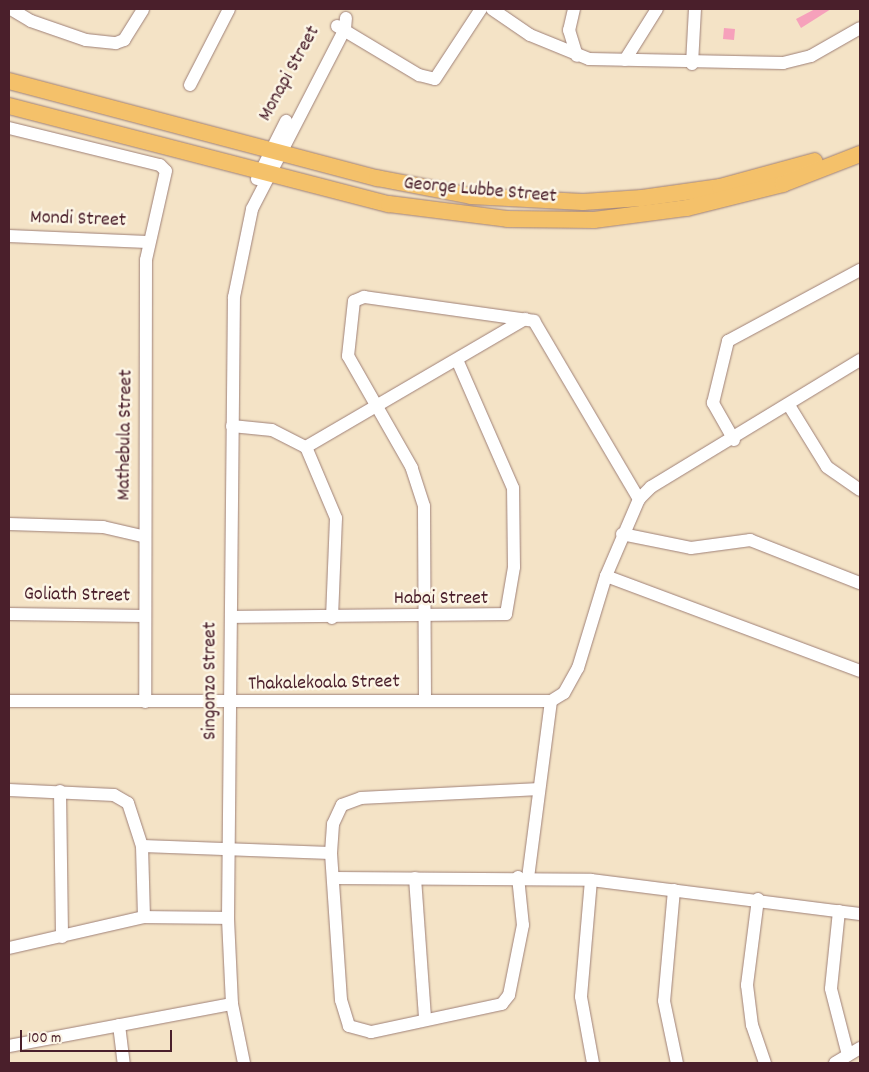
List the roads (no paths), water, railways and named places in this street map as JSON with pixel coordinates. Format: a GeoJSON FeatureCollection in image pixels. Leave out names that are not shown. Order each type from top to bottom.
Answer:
{"type":"FeatureCollection","features":[{"type":"Feature","properties":{"kind":"main road","name":"George Lubbe Street"},"geometry":{"type":"LineString","coordinates":[[9,81],[274,152],[471,196],[583,202],[720,187],[860,146]]}},
{"type":"Feature","properties":{"kind":"main road","name":"George Lubbe Street"},"geometry":{"type":"LineString","coordinates":[[9,106],[265,171],[441,213],[594,220],[744,196],[860,154]]}},
{"type":"Feature","properties":{"kind":"street"},"geometry":{"type":"LineString","coordinates":[[12,9],[31,21],[86,40],[116,43],[124,40],[143,9]]}},
{"type":"Feature","properties":{"kind":"street"},"geometry":{"type":"LineString","coordinates":[[190,85],[229,9]]}},
{"type":"Feature","properties":{"kind":"street"},"geometry":{"type":"LineString","coordinates":[[345,20],[420,75],[435,79],[481,9]]}},
{"type":"Feature","properties":{"kind":"street"},"geometry":{"type":"LineString","coordinates":[[492,9],[530,35],[578,56],[692,64],[796,61],[860,28]]}},
{"type":"Feature","properties":{"kind":"street"},"geometry":{"type":"LineString","coordinates":[[574,9],[569,30],[578,56]]}},
{"type":"Feature","properties":{"kind":"street"},"geometry":{"type":"LineString","coordinates":[[625,60],[656,9]]}},
{"type":"Feature","properties":{"kind":"street"},"geometry":{"type":"LineString","coordinates":[[692,64],[695,9]]}},
{"type":"Feature","properties":{"kind":"street","name":"Monapi Street"},"geometry":{"type":"LineString","coordinates":[[274,152],[345,20]]}},
{"type":"Feature","properties":{"kind":"street","name":"Mathebula Street"},"geometry":{"type":"LineString","coordinates":[[9,128],[160,165],[166,171],[147,242],[142,536],[145,702]]}},
{"type":"Feature","properties":{"kind":"street","name":"Singonzo Street"},"geometry":{"type":"LineString","coordinates":[[244,1063],[232,1004],[228,918],[234,297],[252,209],[265,171],[274,152]]}},
{"type":"Feature","properties":{"kind":"street","name":"Mondi Street"},"geometry":{"type":"LineString","coordinates":[[9,236],[147,242]]}},
{"type":"Feature","properties":{"kind":"street"},"geometry":{"type":"LineString","coordinates":[[734,440],[713,402],[728,341],[860,270]]}},
{"type":"Feature","properties":{"kind":"street"},"geometry":{"type":"LineString","coordinates":[[425,702],[424,506],[412,468],[345,349],[351,309],[359,298],[525,319],[541,327],[639,499]]}},
{"type":"Feature","properties":{"kind":"street"},"geometry":{"type":"LineString","coordinates":[[306,447],[458,362],[525,319]]}},
{"type":"Feature","properties":{"kind":"street"},"geometry":{"type":"LineString","coordinates":[[539,789],[350,800],[337,812],[330,853],[341,1000],[349,1026],[370,1032],[425,1018],[494,1008],[506,1000],[523,925],[522,878],[539,789],[550,701],[564,693],[578,668],[606,576],[622,534],[639,499],[651,487],[790,407],[860,360]]}},
{"type":"Feature","properties":{"kind":"street","name":"Habai Street"},"geometry":{"type":"LineString","coordinates":[[231,618],[498,617],[506,614],[512,597],[513,488],[458,362]]}},
{"type":"Feature","properties":{"kind":"street"},"geometry":{"type":"LineString","coordinates":[[790,407],[827,467],[860,490]]}},
{"type":"Feature","properties":{"kind":"street"},"geometry":{"type":"LineString","coordinates":[[232,426],[272,430],[306,447],[336,518],[332,618]]}},
{"type":"Feature","properties":{"kind":"street"},"geometry":{"type":"LineString","coordinates":[[9,524],[103,527],[142,536]]}},
{"type":"Feature","properties":{"kind":"street"},"geometry":{"type":"LineString","coordinates":[[622,534],[691,548],[750,540],[860,584]]}},
{"type":"Feature","properties":{"kind":"street"},"geometry":{"type":"LineString","coordinates":[[606,576],[860,671]]}},
{"type":"Feature","properties":{"kind":"street","name":"Goliath Street"},"geometry":{"type":"LineString","coordinates":[[9,614],[144,616]]}},
{"type":"Feature","properties":{"kind":"street","name":"Thakalekoala Street"},"geometry":{"type":"LineString","coordinates":[[9,700],[230,704],[550,701]]}},
{"type":"Feature","properties":{"kind":"street"},"geometry":{"type":"LineString","coordinates":[[9,790],[60,791],[122,799],[134,812],[142,846],[144,917]]}},
{"type":"Feature","properties":{"kind":"street"},"geometry":{"type":"LineString","coordinates":[[60,791],[62,937]]}},
{"type":"Feature","properties":{"kind":"street"},"geometry":{"type":"LineString","coordinates":[[142,846],[229,851],[330,853]]}},
{"type":"Feature","properties":{"kind":"street"},"geometry":{"type":"LineString","coordinates":[[333,878],[591,880],[758,899],[860,914]]}},
{"type":"Feature","properties":{"kind":"street"},"geometry":{"type":"LineString","coordinates":[[416,878],[425,1018]]}},
{"type":"Feature","properties":{"kind":"street"},"geometry":{"type":"LineString","coordinates":[[591,880],[582,997],[593,1063]]}},
{"type":"Feature","properties":{"kind":"street"},"geometry":{"type":"LineString","coordinates":[[674,890],[664,1001],[677,1063]]}},
{"type":"Feature","properties":{"kind":"street"},"geometry":{"type":"LineString","coordinates":[[758,899],[747,985],[752,1026],[765,1063]]}},
{"type":"Feature","properties":{"kind":"street"},"geometry":{"type":"LineString","coordinates":[[839,910],[831,989],[848,1055]]}},
{"type":"Feature","properties":{"kind":"street"},"geometry":{"type":"LineString","coordinates":[[9,948],[144,917],[228,918]]}},
{"type":"Feature","properties":{"kind":"street"},"geometry":{"type":"LineString","coordinates":[[9,1046],[232,1004]]}},
{"type":"Feature","properties":{"kind":"street"},"geometry":{"type":"LineString","coordinates":[[119,1025],[124,1063]]}},
{"type":"Feature","properties":{"kind":"street"},"geometry":{"type":"LineString","coordinates":[[835,1063],[860,1048]]}}]}
